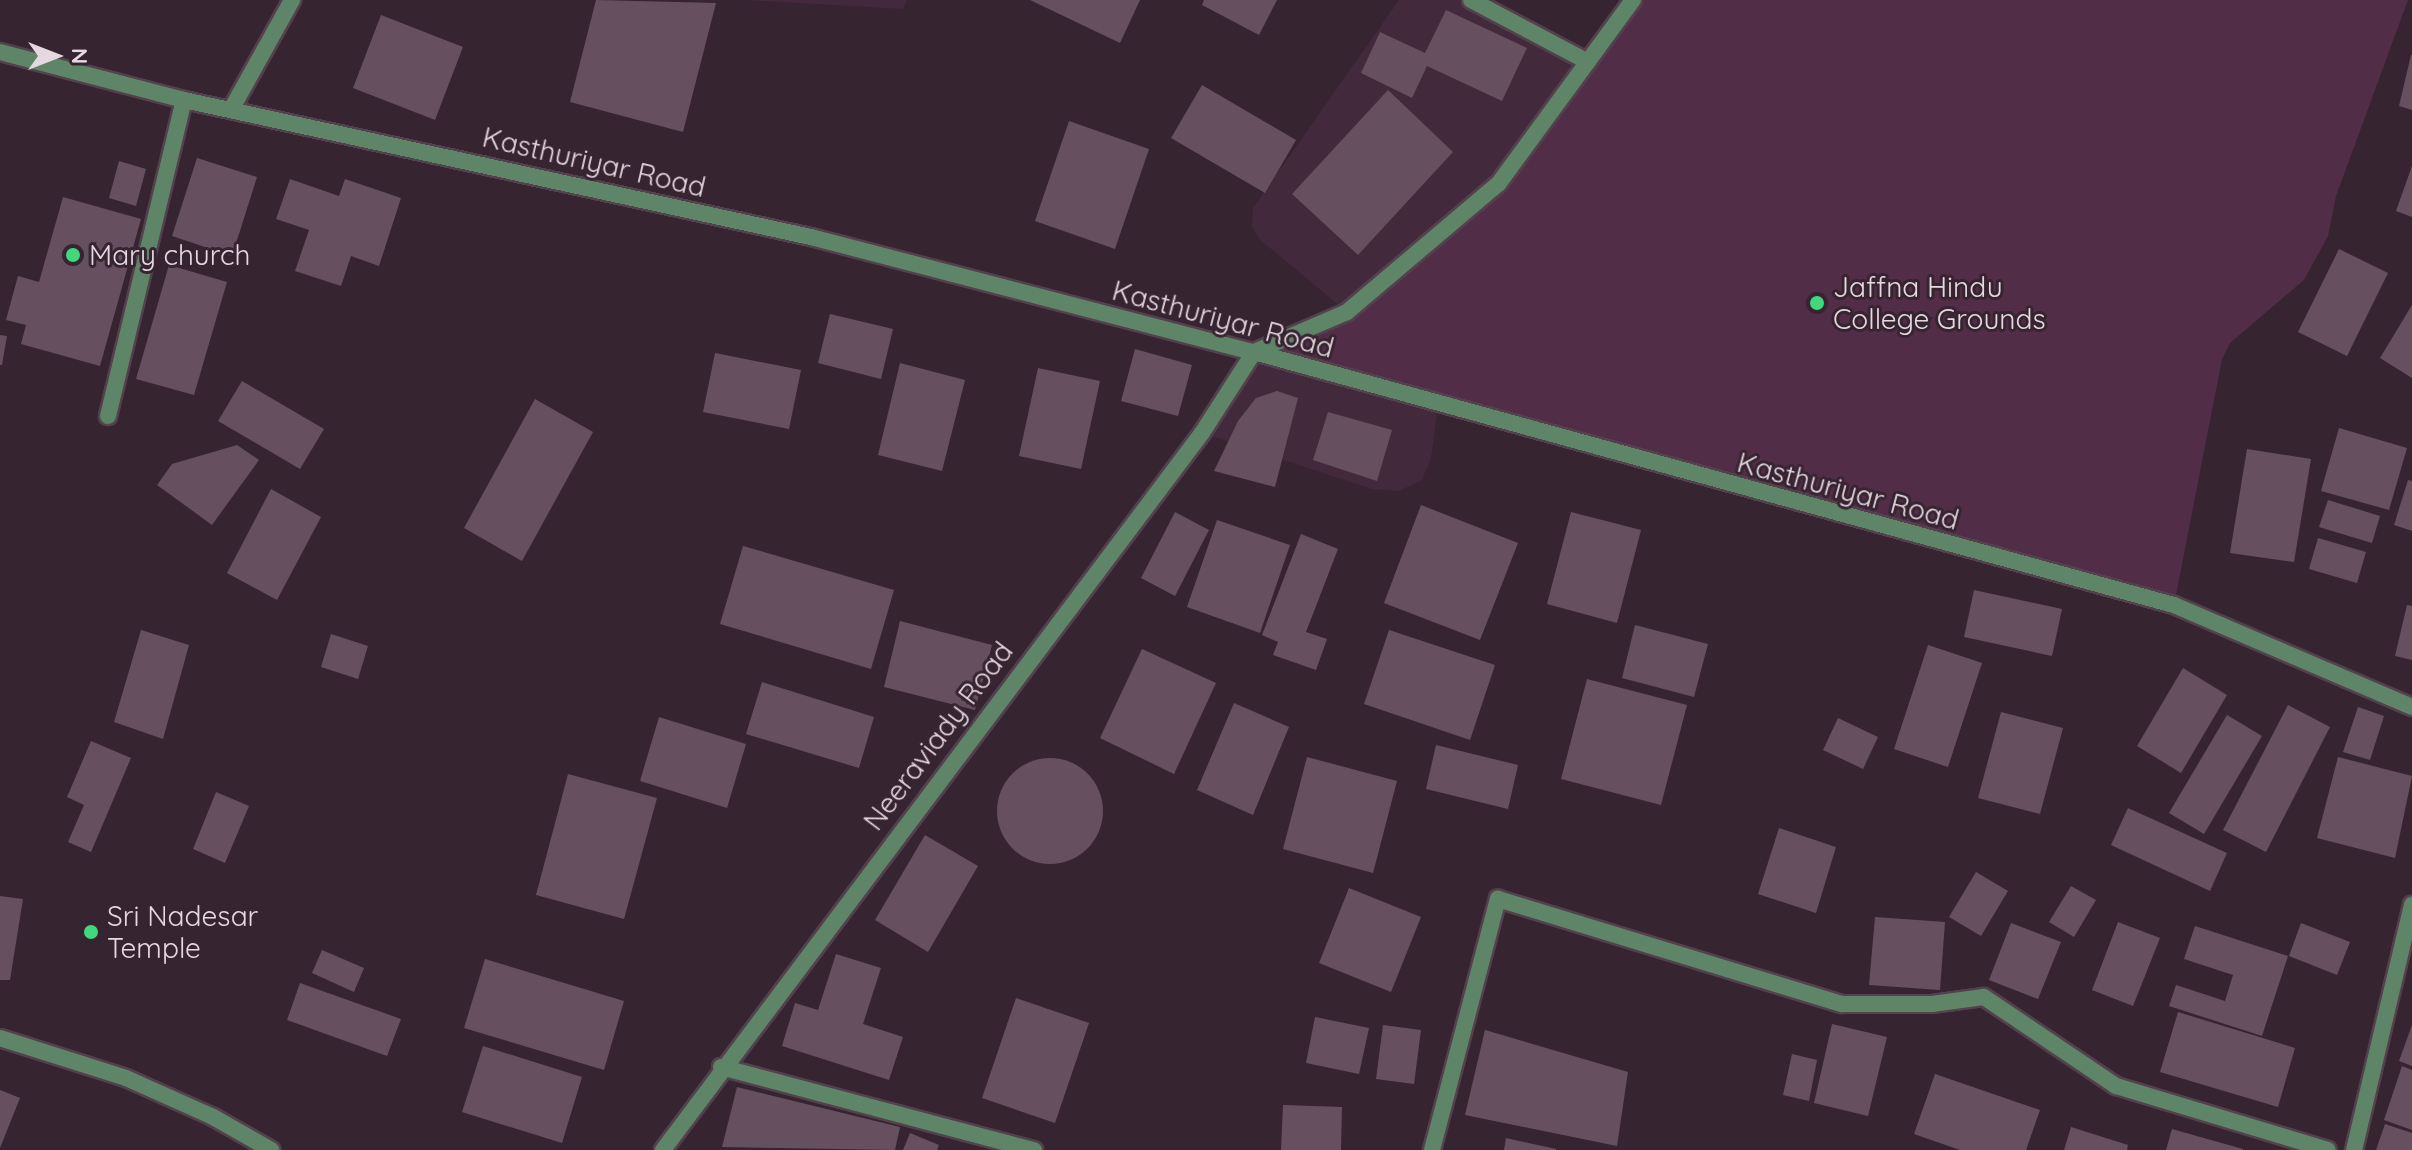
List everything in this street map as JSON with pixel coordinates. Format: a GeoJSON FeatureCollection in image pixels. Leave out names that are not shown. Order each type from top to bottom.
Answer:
{"type":"FeatureCollection","features":[{"type":"Feature","properties":{"kind":"street"},"geometry":{"type":"LineString","coordinates":[[232,108],[292,0]]}},
{"type":"Feature","properties":{"kind":"street"},"geometry":{"type":"LineString","coordinates":[[1471,0],[1588,62]]}},
{"type":"Feature","properties":{"kind":"street"},"geometry":{"type":"LineString","coordinates":[[1254,352],[1347,312],[1499,183],[1633,0]]}},
{"type":"Feature","properties":{"kind":"street","name":"Kasthuriyar Road"},"geometry":{"type":"LineString","coordinates":[[0,52],[184,100],[232,108],[811,237],[1254,352],[2174,605],[2412,707]]}},
{"type":"Feature","properties":{"kind":"street"},"geometry":{"type":"LineString","coordinates":[[108,416],[184,100]]}},
{"type":"Feature","properties":{"kind":"street","name":"Neeraviady Road"},"geometry":{"type":"LineString","coordinates":[[663,1150],[721,1067],[1202,433],[1254,352]]}},
{"type":"Feature","properties":{"kind":"street"},"geometry":{"type":"LineString","coordinates":[[1432,1150],[1498,899],[1842,1004],[1932,1004],[1984,997],[2116,1086],[2328,1150]]}},
{"type":"Feature","properties":{"kind":"street"},"geometry":{"type":"LineString","coordinates":[[2354,1150],[2412,905]]}},
{"type":"Feature","properties":{"kind":"street"},"geometry":{"type":"LineString","coordinates":[[0,1038],[126,1078],[213,1117],[271,1150]]}},
{"type":"Feature","properties":{"kind":"street"},"geometry":{"type":"LineString","coordinates":[[721,1067],[1034,1150]]}},
{"type":"Feature","properties":{"kind":"shaded area"},"geometry":{"type":"Polygon","coordinates":[[[744,0],[907,0],[903,9],[744,0]]]}},
{"type":"Feature","properties":{"kind":"shaded area"},"geometry":{"type":"Polygon","coordinates":[[[1399,0],[1471,0],[1588,62],[1499,183],[1347,312],[1258,238],[1252,226],[1253,208],[1399,0]]]}},
{"type":"Feature","properties":{"kind":"shaded area","name":"Jaffna Hindu College Grounds"},"geometry":{"type":"Polygon","coordinates":[[[1633,0],[2408,0],[2336,196],[2328,236],[2304,280],[2230,343],[2222,359],[2174,605],[1254,352],[1347,312],[1499,183],[1633,0]]]}},
{"type":"Feature","properties":{"kind":"shaded area"},"geometry":{"type":"Polygon","coordinates":[[[1254,352],[1438,405],[1431,458],[1422,480],[1399,491],[1372,489],[1202,433],[1254,352]]]}},
{"type":"Feature","properties":{"kind":"building"},"geometry":{"type":"Polygon","coordinates":[[[596,0],[716,3],[683,132],[570,102],[596,0]]]}},
{"type":"Feature","properties":{"kind":"building"},"geometry":{"type":"Polygon","coordinates":[[[1030,0],[1140,0],[1120,43],[1030,0]]]}},
{"type":"Feature","properties":{"kind":"building"},"geometry":{"type":"Polygon","coordinates":[[[1204,0],[1277,0],[1259,35],[1202,5],[1204,0]]]}},
{"type":"Feature","properties":{"kind":"building"},"geometry":{"type":"Polygon","coordinates":[[[1446,10],[1527,48],[1502,101],[1427,66],[1412,98],[1361,73],[1380,32],[1425,53],[1446,10]]]}},
{"type":"Feature","properties":{"kind":"building"},"geometry":{"type":"Polygon","coordinates":[[[381,15],[463,47],[435,120],[353,88],[381,15]]]}},
{"type":"Feature","properties":{"kind":"building"},"geometry":{"type":"Polygon","coordinates":[[[2412,55],[2412,110],[2399,106],[2412,55]]]}},
{"type":"Feature","properties":{"kind":"building"},"geometry":{"type":"Polygon","coordinates":[[[1202,85],[1296,140],[1265,193],[1171,138],[1202,85]]]}},
{"type":"Feature","properties":{"kind":"building"},"geometry":{"type":"Polygon","coordinates":[[[1388,90],[1453,152],[1358,255],[1292,194],[1388,90]]]}},
{"type":"Feature","properties":{"kind":"building"},"geometry":{"type":"Polygon","coordinates":[[[1069,121],[1149,149],[1115,249],[1035,221],[1069,121]]]}},
{"type":"Feature","properties":{"kind":"building"},"geometry":{"type":"Polygon","coordinates":[[[197,158],[257,177],[232,256],[172,236],[197,158]]]}},
{"type":"Feature","properties":{"kind":"building"},"geometry":{"type":"Polygon","coordinates":[[[119,161],[146,169],[136,206],[109,198],[119,161]]]}},
{"type":"Feature","properties":{"kind":"building"},"geometry":{"type":"Polygon","coordinates":[[[2412,166],[2412,217],[2396,211],[2412,166]]]}},
{"type":"Feature","properties":{"kind":"building"},"geometry":{"type":"Polygon","coordinates":[[[290,179],[339,196],[345,179],[401,198],[379,266],[351,256],[341,286],[295,271],[309,230],[276,219],[290,179]]]}},
{"type":"Feature","properties":{"kind":"building"},"geometry":{"type":"Polygon","coordinates":[[[63,197],[141,219],[100,366],[21,344],[26,325],[6,320],[18,276],[39,282],[63,197]]]}},
{"type":"Feature","properties":{"kind":"building"},"geometry":{"type":"Polygon","coordinates":[[[2339,249],[2388,273],[2347,356],[2298,332],[2339,249]]]}},
{"type":"Feature","properties":{"kind":"building"},"geometry":{"type":"Polygon","coordinates":[[[169,265],[227,282],[194,395],[136,379],[169,265]]]}},
{"type":"Feature","properties":{"kind":"building"},"geometry":{"type":"Polygon","coordinates":[[[2412,305],[2412,378],[2380,358],[2412,305]]]}},
{"type":"Feature","properties":{"kind":"building"},"geometry":{"type":"Polygon","coordinates":[[[830,314],[893,329],[881,379],[818,363],[830,314]]]}},
{"type":"Feature","properties":{"kind":"building"},"geometry":{"type":"Polygon","coordinates":[[[0,335],[7,336],[2,365],[0,365],[0,335]]]}},
{"type":"Feature","properties":{"kind":"building"},"geometry":{"type":"Polygon","coordinates":[[[1135,349],[1192,365],[1178,416],[1121,401],[1135,349]]]}},
{"type":"Feature","properties":{"kind":"building"},"geometry":{"type":"Polygon","coordinates":[[[715,353],[801,370],[789,429],[703,412],[715,353]]]}},
{"type":"Feature","properties":{"kind":"building"},"geometry":{"type":"Polygon","coordinates":[[[900,363],[965,380],[942,471],[878,455],[900,363]]]}},
{"type":"Feature","properties":{"kind":"building"},"geometry":{"type":"Polygon","coordinates":[[[1038,368],[1100,381],[1081,469],[1019,456],[1038,368]]]}},
{"type":"Feature","properties":{"kind":"building"},"geometry":{"type":"Polygon","coordinates":[[[242,381],[324,429],[300,469],[218,421],[242,381]]]}},
{"type":"Feature","properties":{"kind":"building"},"geometry":{"type":"Polygon","coordinates":[[[1277,391],[1298,398],[1275,487],[1214,471],[1238,421],[1256,398],[1277,391]]]}},
{"type":"Feature","properties":{"kind":"building"},"geometry":{"type":"Polygon","coordinates":[[[535,399],[593,432],[522,561],[464,528],[535,399]]]}},
{"type":"Feature","properties":{"kind":"building"},"geometry":{"type":"Polygon","coordinates":[[[1328,412],[1392,430],[1377,481],[1313,460],[1328,412]]]}},
{"type":"Feature","properties":{"kind":"building"},"geometry":{"type":"Polygon","coordinates":[[[2339,428],[2407,448],[2389,510],[2321,491],[2339,428]]]}},
{"type":"Feature","properties":{"kind":"building"},"geometry":{"type":"Polygon","coordinates":[[[237,445],[259,460],[212,525],[157,485],[172,464],[237,445]]]}},
{"type":"Feature","properties":{"kind":"building"},"geometry":{"type":"Polygon","coordinates":[[[2247,449],[2311,459],[2294,562],[2230,553],[2247,449]]]}},
{"type":"Feature","properties":{"kind":"building"},"geometry":{"type":"Polygon","coordinates":[[[2408,480],[2412,481],[2412,531],[2394,525],[2408,480]]]}},
{"type":"Feature","properties":{"kind":"building"},"geometry":{"type":"Polygon","coordinates":[[[271,489],[321,517],[277,600],[227,573],[271,489]]]}},
{"type":"Feature","properties":{"kind":"building"},"geometry":{"type":"Polygon","coordinates":[[[2328,500],[2380,516],[2372,543],[2319,527],[2328,500]]]}},
{"type":"Feature","properties":{"kind":"building"},"geometry":{"type":"Polygon","coordinates":[[[1421,505],[1518,543],[1480,640],[1384,603],[1421,505]]]}},
{"type":"Feature","properties":{"kind":"building"},"geometry":{"type":"Polygon","coordinates":[[[1175,512],[1209,530],[1175,596],[1141,578],[1175,512]]]}},
{"type":"Feature","properties":{"kind":"building"},"geometry":{"type":"Polygon","coordinates":[[[1571,512],[1641,530],[1617,623],[1547,604],[1571,512]]]}},
{"type":"Feature","properties":{"kind":"building"},"geometry":{"type":"Polygon","coordinates":[[[1217,520],[1290,545],[1260,633],[1187,607],[1217,520]]]}},
{"type":"Feature","properties":{"kind":"building"},"geometry":{"type":"Polygon","coordinates":[[[1301,534],[1338,549],[1306,632],[1327,639],[1316,670],[1273,655],[1278,642],[1262,635],[1301,534]]]}},
{"type":"Feature","properties":{"kind":"building"},"geometry":{"type":"Polygon","coordinates":[[[2318,538],[2366,552],[2357,583],[2309,569],[2318,538]]]}},
{"type":"Feature","properties":{"kind":"building"},"geometry":{"type":"Polygon","coordinates":[[[743,546],[894,590],[871,669],[720,624],[743,546]]]}},
{"type":"Feature","properties":{"kind":"building"},"geometry":{"type":"Polygon","coordinates":[[[1974,590],[2062,609],[2052,656],[1964,637],[1974,590]]]}},
{"type":"Feature","properties":{"kind":"building"},"geometry":{"type":"Polygon","coordinates":[[[2407,605],[2412,606],[2412,660],[2395,656],[2407,605]]]}},
{"type":"Feature","properties":{"kind":"building"},"geometry":{"type":"Polygon","coordinates":[[[900,621],[992,645],[975,710],[884,687],[900,621]]]}},
{"type":"Feature","properties":{"kind":"building"},"geometry":{"type":"Polygon","coordinates":[[[1635,625],[1708,644],[1694,697],[1622,678],[1635,625]]]}},
{"type":"Feature","properties":{"kind":"building"},"geometry":{"type":"Polygon","coordinates":[[[141,630],[189,645],[163,739],[114,722],[141,630]]]}},
{"type":"Feature","properties":{"kind":"building"},"geometry":{"type":"Polygon","coordinates":[[[1389,630],[1495,665],[1470,740],[1364,704],[1389,630]]]}},
{"type":"Feature","properties":{"kind":"building"},"geometry":{"type":"Polygon","coordinates":[[[331,634],[368,646],[358,679],[321,667],[331,634]]]}},
{"type":"Feature","properties":{"kind":"building"},"geometry":{"type":"Polygon","coordinates":[[[1928,645],[1982,663],[1948,767],[1894,749],[1928,645]]]}},
{"type":"Feature","properties":{"kind":"building"},"geometry":{"type":"Polygon","coordinates":[[[1142,649],[1216,683],[1174,774],[1100,738],[1142,649]]]}},
{"type":"Feature","properties":{"kind":"building"},"geometry":{"type":"Polygon","coordinates":[[[2183,668],[2227,695],[2181,773],[2137,746],[2183,668]]]}},
{"type":"Feature","properties":{"kind":"building"},"geometry":{"type":"Polygon","coordinates":[[[1587,679],[1687,705],[1661,805],[1561,779],[1587,679]]]}},
{"type":"Feature","properties":{"kind":"building"},"geometry":{"type":"Polygon","coordinates":[[[762,682],[874,717],[859,768],[746,734],[762,682]]]}},
{"type":"Feature","properties":{"kind":"building"},"geometry":{"type":"Polygon","coordinates":[[[1234,703],[1289,727],[1253,815],[1197,790],[1234,703]]]}},
{"type":"Feature","properties":{"kind":"building"},"geometry":{"type":"Polygon","coordinates":[[[2288,705],[2330,727],[2266,852],[2223,830],[2288,705]]]}},
{"type":"Feature","properties":{"kind":"building"},"geometry":{"type":"Polygon","coordinates":[[[2358,707],[2384,716],[2370,760],[2343,752],[2358,707]]]}},
{"type":"Feature","properties":{"kind":"building"},"geometry":{"type":"Polygon","coordinates":[[[2001,712],[2063,728],[2040,814],[1978,798],[2001,712]]]}},
{"type":"Feature","properties":{"kind":"building"},"geometry":{"type":"Polygon","coordinates":[[[2227,715],[2262,736],[2204,834],[2169,813],[2227,715]]]}},
{"type":"Feature","properties":{"kind":"building"},"geometry":{"type":"Polygon","coordinates":[[[659,717],[746,744],[727,808],[640,781],[659,717]]]}},
{"type":"Feature","properties":{"kind":"building"},"geometry":{"type":"Polygon","coordinates":[[[1838,718],[1878,737],[1863,769],[1823,750],[1838,718]]]}},
{"type":"Feature","properties":{"kind":"building"},"geometry":{"type":"Polygon","coordinates":[[[91,741],[131,758],[91,852],[68,842],[84,805],[67,797],[91,741]]]}},
{"type":"Feature","properties":{"kind":"building"},"geometry":{"type":"Polygon","coordinates":[[[1436,745],[1518,765],[1508,809],[1426,789],[1436,745]]]}},
{"type":"Feature","properties":{"kind":"building"},"geometry":{"type":"Polygon","coordinates":[[[1307,757],[1397,781],[1373,873],[1283,849],[1307,757]]]}},
{"type":"Feature","properties":{"kind":"building"},"geometry":{"type":"Polygon","coordinates":[[[2338,757],[2412,776],[2395,858],[2317,838],[2338,757]]]}},
{"type":"Feature","properties":{"kind":"building"},"geometry":{"type":"Polygon","coordinates":[[[1050,758],[1070,762],[1088,773],[1099,791],[1103,811],[1099,831],[1088,849],[1070,860],[1050,864],[1030,860],[1012,849],[1001,831],[997,811],[1001,791],[1012,773],[1030,762],[1050,758]]]}},
{"type":"Feature","properties":{"kind":"building"},"geometry":{"type":"Polygon","coordinates":[[[568,774],[657,798],[624,919],[536,895],[568,774]]]}},
{"type":"Feature","properties":{"kind":"building"},"geometry":{"type":"Polygon","coordinates":[[[216,792],[249,806],[225,863],[193,849],[216,792]]]}},
{"type":"Feature","properties":{"kind":"building"},"geometry":{"type":"Polygon","coordinates":[[[2128,808],[2227,853],[2210,891],[2111,845],[2128,808]]]}},
{"type":"Feature","properties":{"kind":"building"},"geometry":{"type":"Polygon","coordinates":[[[1779,828],[1836,847],[1816,913],[1758,894],[1779,828]]]}},
{"type":"Feature","properties":{"kind":"building"},"geometry":{"type":"Polygon","coordinates":[[[925,835],[978,866],[928,952],[875,920],[925,835]]]}},
{"type":"Feature","properties":{"kind":"building"},"geometry":{"type":"Polygon","coordinates":[[[1976,872],[2008,891],[1981,936],[1949,917],[1976,872]]]}},
{"type":"Feature","properties":{"kind":"building"},"geometry":{"type":"Polygon","coordinates":[[[2071,886],[2096,900],[2074,937],[2049,922],[2071,886]]]}},
{"type":"Feature","properties":{"kind":"building"},"geometry":{"type":"Polygon","coordinates":[[[1349,888],[1421,917],[1391,992],[1319,963],[1349,888]]]}},
{"type":"Feature","properties":{"kind":"building"},"geometry":{"type":"Polygon","coordinates":[[[0,896],[23,899],[10,980],[0,980],[0,896]]]}},
{"type":"Feature","properties":{"kind":"building"},"geometry":{"type":"Polygon","coordinates":[[[1875,917],[1945,922],[1940,990],[1869,985],[1875,917]]]}},
{"type":"Feature","properties":{"kind":"building"},"geometry":{"type":"Polygon","coordinates":[[[2118,922],[2160,938],[2133,1006],[2092,990],[2118,922]]]}},
{"type":"Feature","properties":{"kind":"building"},"geometry":{"type":"Polygon","coordinates":[[[2011,923],[2061,942],[2038,999],[1989,980],[2011,923]]]}},
{"type":"Feature","properties":{"kind":"building"},"geometry":{"type":"Polygon","coordinates":[[[2301,923],[2350,942],[2337,975],[2289,956],[2301,923]]]}},
{"type":"Feature","properties":{"kind":"building"},"geometry":{"type":"Polygon","coordinates":[[[2195,926],[2288,956],[2262,1036],[2169,1006],[2176,985],[2225,1001],[2233,975],[2184,959],[2195,926]]]}},
{"type":"Feature","properties":{"kind":"building"},"geometry":{"type":"Polygon","coordinates":[[[322,950],[364,968],[354,992],[312,973],[322,950]]]}},
{"type":"Feature","properties":{"kind":"building"},"geometry":{"type":"Polygon","coordinates":[[[836,954],[881,968],[863,1024],[903,1037],[889,1080],[782,1046],[795,1003],[818,1010],[836,954]]]}},
{"type":"Feature","properties":{"kind":"building"},"geometry":{"type":"Polygon","coordinates":[[[485,959],[624,1001],[604,1070],[464,1028],[485,959]]]}},
{"type":"Feature","properties":{"kind":"building"},"geometry":{"type":"Polygon","coordinates":[[[300,983],[401,1019],[387,1056],[287,1020],[300,983]]]}},
{"type":"Feature","properties":{"kind":"building"},"geometry":{"type":"Polygon","coordinates":[[[1016,998],[1089,1023],[1055,1123],[982,1098],[1016,998]]]}},
{"type":"Feature","properties":{"kind":"building"},"geometry":{"type":"Polygon","coordinates":[[[2178,1012],[2295,1048],[2278,1107],[2160,1072],[2178,1012]]]}},
{"type":"Feature","properties":{"kind":"building"},"geometry":{"type":"Polygon","coordinates":[[[1315,1017],[1369,1028],[1359,1074],[1306,1063],[1315,1017]]]}},
{"type":"Feature","properties":{"kind":"building"},"geometry":{"type":"Polygon","coordinates":[[[1832,1024],[1887,1037],[1868,1116],[1814,1103],[1832,1024]]]}},
{"type":"Feature","properties":{"kind":"building"},"geometry":{"type":"Polygon","coordinates":[[[1383,1025],[1421,1030],[1414,1084],[1376,1079],[1383,1025]]]}},
{"type":"Feature","properties":{"kind":"building"},"geometry":{"type":"Polygon","coordinates":[[[2412,1025],[2412,1066],[2399,1061],[2412,1025]]]}},
{"type":"Feature","properties":{"kind":"building"},"geometry":{"type":"Polygon","coordinates":[[[1485,1030],[1628,1072],[1617,1146],[1465,1115],[1485,1030]]]}},
{"type":"Feature","properties":{"kind":"building"},"geometry":{"type":"Polygon","coordinates":[[[483,1046],[582,1077],[562,1143],[462,1112],[483,1046]]]}},
{"type":"Feature","properties":{"kind":"building"},"geometry":{"type":"Polygon","coordinates":[[[1792,1054],[1817,1060],[1809,1101],[1783,1095],[1792,1054]]]}},
{"type":"Feature","properties":{"kind":"building"},"geometry":{"type":"Polygon","coordinates":[[[2402,1066],[2412,1070],[2412,1130],[2384,1120],[2402,1066]]]}},
{"type":"Feature","properties":{"kind":"building"},"geometry":{"type":"Polygon","coordinates":[[[1935,1074],[2040,1110],[2026,1150],[1960,1150],[1914,1134],[1935,1074]]]}},
{"type":"Feature","properties":{"kind":"building"},"geometry":{"type":"Polygon","coordinates":[[[737,1087],[900,1127],[895,1150],[722,1147],[737,1087]]]}},
{"type":"Feature","properties":{"kind":"building"},"geometry":{"type":"Polygon","coordinates":[[[0,1090],[20,1098],[0,1148],[0,1090]]]}},
{"type":"Feature","properties":{"kind":"building"},"geometry":{"type":"Polygon","coordinates":[[[1283,1105],[1342,1107],[1341,1150],[1281,1150],[1283,1105]]]}},
{"type":"Feature","properties":{"kind":"building"},"geometry":{"type":"Polygon","coordinates":[[[2385,1124],[2412,1133],[2412,1150],[2376,1150],[2385,1124]]]}},
{"type":"Feature","properties":{"kind":"building"},"geometry":{"type":"Polygon","coordinates":[[[2071,1127],[2128,1145],[2127,1150],[2064,1150],[2071,1127]]]}},
{"type":"Feature","properties":{"kind":"building"},"geometry":{"type":"Polygon","coordinates":[[[2172,1129],[2243,1149],[2243,1150],[2166,1150],[2172,1129]]]}},
{"type":"Feature","properties":{"kind":"building"},"geometry":{"type":"Polygon","coordinates":[[[910,1133],[939,1145],[937,1150],[903,1150],[910,1133]]]}},
{"type":"Feature","properties":{"kind":"building"},"geometry":{"type":"Polygon","coordinates":[[[1506,1138],[1556,1149],[1556,1150],[1504,1150],[1506,1138]]]}},
{"type":"Feature","properties":{"kind":"place","name":"Mary church"},"geometry":{"type":"Point","coordinates":[73,255]}},
{"type":"Feature","properties":{"kind":"place","name":"Jaffna Hindu College Grounds"},"geometry":{"type":"Point","coordinates":[1817,303]}},
{"type":"Feature","properties":{"kind":"place","name":"Sri Nadesar Temple"},"geometry":{"type":"Point","coordinates":[91,932]}}]}
